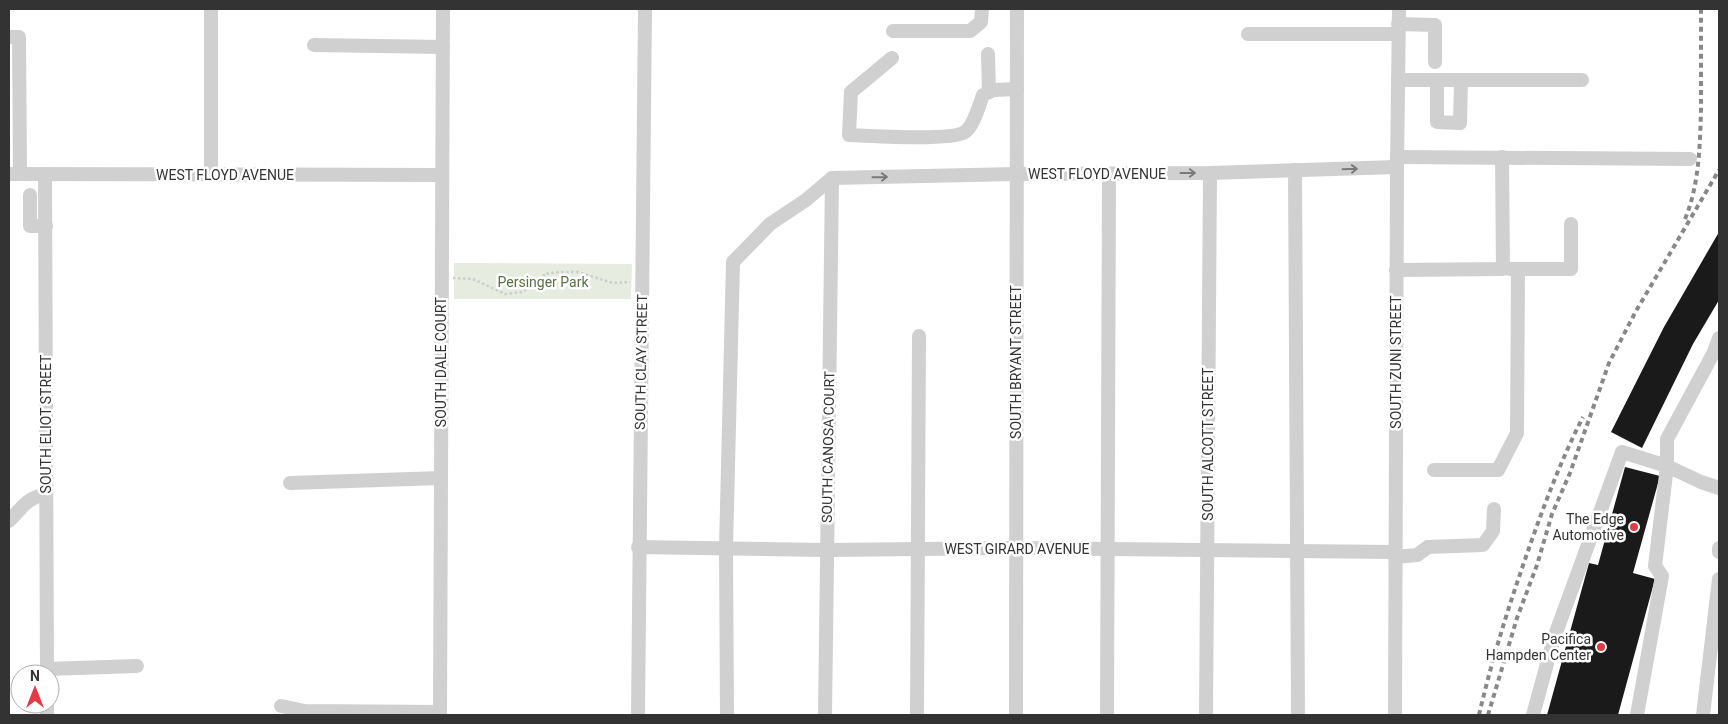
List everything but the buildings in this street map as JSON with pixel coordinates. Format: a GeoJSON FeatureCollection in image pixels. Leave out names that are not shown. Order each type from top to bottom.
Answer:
{"type":"FeatureCollection","features":[{"type":"Feature","properties":{"kind":"street"},"geometry":{"type":"LineString","coordinates":[[211,9],[211,175]]}},
{"type":"Feature","properties":{"kind":"street","name":"SOUTH DALE COURT"},"geometry":{"type":"LineString","coordinates":[[440,713],[443,9]]}},
{"type":"Feature","properties":{"kind":"street","name":"SOUTH CLAY STREET"},"geometry":{"type":"LineString","coordinates":[[638,715],[638,547],[645,9]]}},
{"type":"Feature","properties":{"kind":"street"},"geometry":{"type":"LineString","coordinates":[[893,31],[970,31],[981,22],[982,9]]}},
{"type":"Feature","properties":{"kind":"street","name":"SOUTH BRYANT STREET"},"geometry":{"type":"LineString","coordinates":[[1016,715],[1017,9]]}},
{"type":"Feature","properties":{"kind":"street","name":"SOUTH ZUNI STREET"},"geometry":{"type":"LineString","coordinates":[[1395,715],[1398,9]]}},
{"type":"Feature","properties":{"kind":"street"},"geometry":{"type":"LineString","coordinates":[[1248,34],[1398,29],[1435,25],[1435,62]]}},
{"type":"Feature","properties":{"kind":"street"},"geometry":{"type":"LineString","coordinates":[[9,37],[20,37],[14,174]]}},
{"type":"Feature","properties":{"kind":"street"},"geometry":{"type":"LineString","coordinates":[[314,45],[443,47]]}},
{"type":"Feature","properties":{"kind":"street"},"geometry":{"type":"LineString","coordinates":[[988,54],[989,92]]}},
{"type":"Feature","properties":{"kind":"street"},"geometry":{"type":"LineString","coordinates":[[892,58],[851,92],[849,136],[935,137],[958,135],[965,132],[972,125],[984,95],[994,90],[1017,89]]}},
{"type":"Feature","properties":{"kind":"street"},"geometry":{"type":"LineString","coordinates":[[1398,80],[1582,80]]}},
{"type":"Feature","properties":{"kind":"street"},"geometry":{"type":"LineString","coordinates":[[1437,80],[1437,122],[1460,123],[1461,80]]}},
{"type":"Feature","properties":{"kind":"street"},"geometry":{"type":"LineString","coordinates":[[1502,157],[1503,269]]}},
{"type":"Feature","properties":{"kind":"street","name":"WEST FLOYD AVENUE"},"geometry":{"type":"LineString","coordinates":[[832,178],[1016,174],[1210,173],[1295,170],[1397,162],[1502,157],[1690,159]]}},
{"type":"Feature","properties":{"kind":"street"},"geometry":{"type":"LineString","coordinates":[[1295,170],[1298,715]]}},
{"type":"Feature","properties":{"kind":"street","name":"SOUTH ALCOTT STREET"},"geometry":{"type":"LineString","coordinates":[[1206,715],[1210,173]]}},
{"type":"Feature","properties":{"kind":"street","name":"WEST FLOYD AVENUE"},"geometry":{"type":"LineString","coordinates":[[14,174],[442,175]]}},
{"type":"Feature","properties":{"kind":"street","name":"SOUTH ELIOT STREET"},"geometry":{"type":"LineString","coordinates":[[46,174],[47,664]]}},
{"type":"Feature","properties":{"kind":"street"},"geometry":{"type":"LineString","coordinates":[[1107,715],[1109,174]]}},
{"type":"Feature","properties":{"kind":"street"},"geometry":{"type":"LineString","coordinates":[[727,715],[726,548],[733,262],[770,224],[806,200],[832,178]]}},
{"type":"Feature","properties":{"kind":"street","name":"SOUTH CANOSA COURT"},"geometry":{"type":"LineString","coordinates":[[825,715],[832,178]]}},
{"type":"Feature","properties":{"kind":"street"},"geometry":{"type":"LineString","coordinates":[[30,195],[30,226],[46,226]]}},
{"type":"Feature","properties":{"kind":"street"},"geometry":{"type":"LineString","coordinates":[[1396,270],[1572,269],[1572,224]]}},
{"type":"Feature","properties":{"kind":"street"},"geometry":{"type":"LineString","coordinates":[[1434,470],[1498,470],[1517,433],[1518,269]]}},
{"type":"Feature","properties":{"kind":"street"},"geometry":{"type":"LineString","coordinates":[[917,715],[919,336]]}},
{"type":"Feature","properties":{"kind":"street"},"geometry":{"type":"LineString","coordinates":[[1637,715],[1662,576],[1655,566],[1667,466],[1667,438],[1714,352],[1719,338]]}},
{"type":"Feature","properties":{"kind":"street"},"geometry":{"type":"LineString","coordinates":[[1533,715],[1554,638],[1622,452],[1667,466],[1719,488]]}},
{"type":"Feature","properties":{"kind":"street"},"geometry":{"type":"LineString","coordinates":[[290,483],[441,478]]}},
{"type":"Feature","properties":{"kind":"street"},"geometry":{"type":"LineString","coordinates":[[9,521],[28,500],[46,494]]}},
{"type":"Feature","properties":{"kind":"street","name":"WEST GIRARD AVENUE"},"geometry":{"type":"LineString","coordinates":[[638,547],[826,550],[1016,548],[1298,552],[1417,556],[1428,547],[1483,545],[1493,531],[1494,509]]}},
{"type":"Feature","properties":{"kind":"street"},"geometry":{"type":"LineString","coordinates":[[1703,715],[1719,579]]}},
{"type":"Feature","properties":{"kind":"street"},"geometry":{"type":"LineString","coordinates":[[60,671],[137,666]]}},
{"type":"Feature","properties":{"kind":"street"},"geometry":{"type":"LineString","coordinates":[[281,706],[305,711],[440,713]]}},
{"type":"Feature","properties":{"kind":"path"},"geometry":{"type":"LineString","coordinates":[[442,278],[473,280],[505,294],[522,292],[529,288],[542,288],[544,274],[559,272],[578,272],[613,283],[642,282]]}},
{"type":"Feature","properties":{"kind":"green space","name":"Persinger Park"},"geometry":{"type":"Polygon","coordinates":[[[454,263],[632,264],[631,299],[454,299],[454,263]]]}},
{"type":"Feature","properties":{"kind":"railway"},"geometry":{"type":"LineString","coordinates":[[1685,219],[1696,179],[1699,151],[1701,9]]}},
{"type":"Feature","properties":{"kind":"railway"},"geometry":{"type":"LineString","coordinates":[[1488,715],[1517,618],[1537,565],[1552,514],[1570,473],[1609,363],[1636,311],[1719,170]]}},
{"type":"Feature","properties":{"kind":"railway"},"geometry":{"type":"LineString","coordinates":[[1479,715],[1501,632],[1528,551],[1553,483],[1583,417]]}},
{"type":"Feature","properties":{"kind":"place","name":"The Edge Automotive"},"geometry":{"type":"Point","coordinates":[1634,527]}},
{"type":"Feature","properties":{"kind":"place","name":"Pacifica Hampden Center"},"geometry":{"type":"Point","coordinates":[1601,647]}}]}
